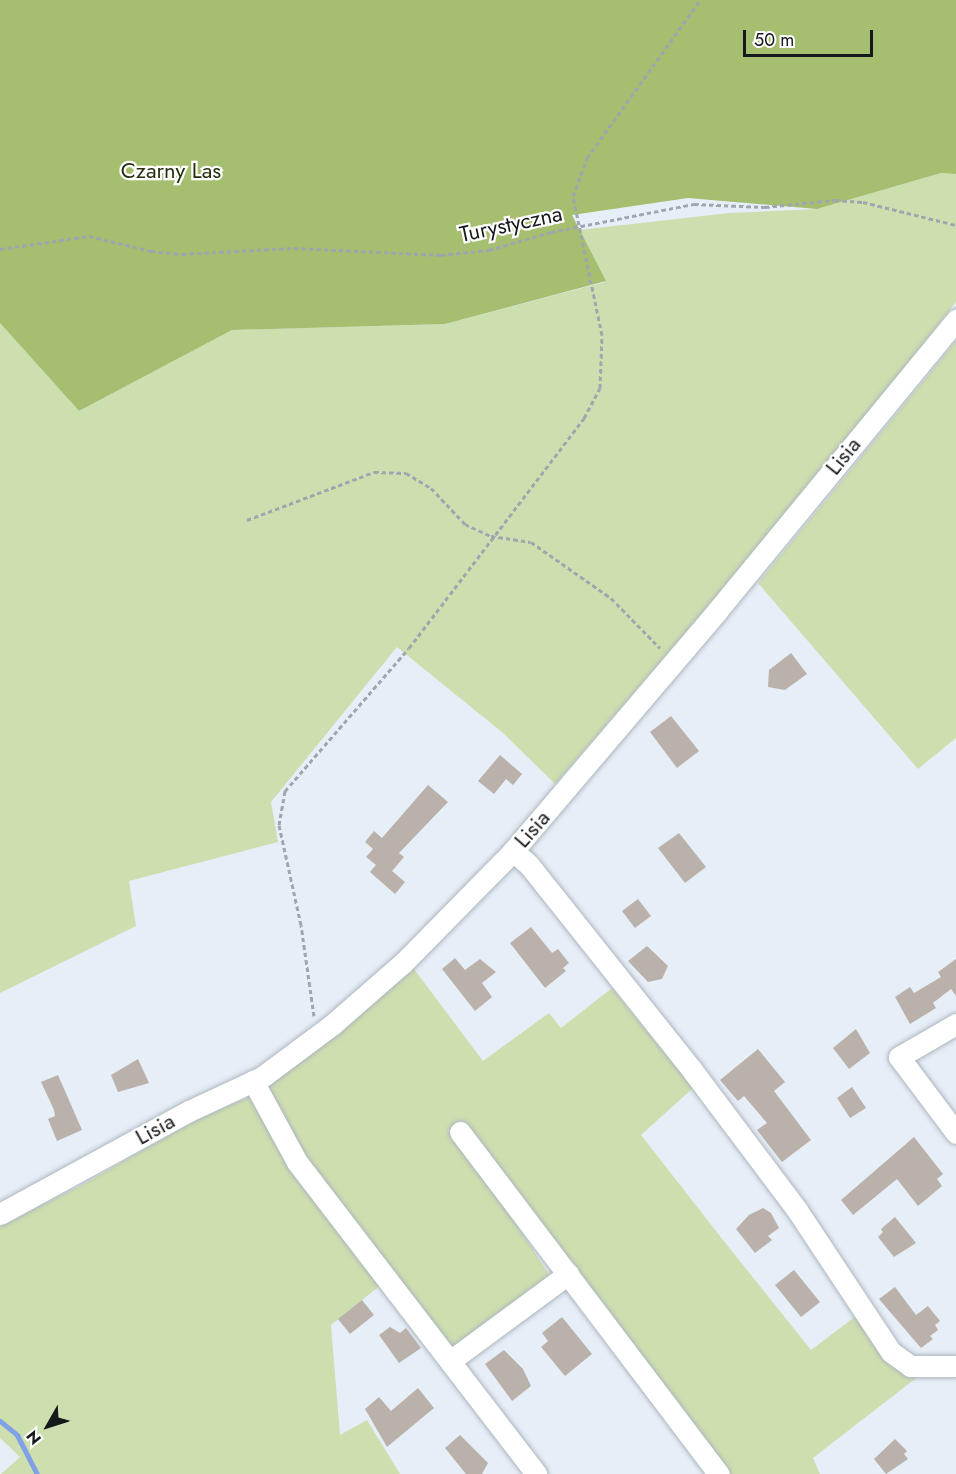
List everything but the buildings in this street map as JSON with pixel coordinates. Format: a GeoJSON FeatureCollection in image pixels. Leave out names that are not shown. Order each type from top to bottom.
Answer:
{"type":"FeatureCollection","features":[{"type":"Feature","properties":{"kind":"street","name":"Lisia"},"geometry":{"type":"LineString","coordinates":[[0,1214],[189,1111],[254,1081],[317,1035],[403,963],[513,851],[674,662],[956,320]]}},
{"type":"Feature","properties":{"kind":"street"},"geometry":{"type":"LineString","coordinates":[[513,851],[529,865],[692,1070],[797,1210],[891,1352],[910,1366],[956,1366]]}},
{"type":"Feature","properties":{"kind":"street"},"geometry":{"type":"LineString","coordinates":[[956,1024],[899,1057],[956,1133]]}},
{"type":"Feature","properties":{"kind":"street"},"geometry":{"type":"LineString","coordinates":[[254,1081],[297,1162],[536,1474]]}},
{"type":"Feature","properties":{"kind":"street"},"geometry":{"type":"LineString","coordinates":[[460,1132],[719,1474]]}},
{"type":"Feature","properties":{"kind":"street"},"geometry":{"type":"LineString","coordinates":[[450,1362],[568,1274]]}},
{"type":"Feature","properties":{"kind":"path"},"geometry":{"type":"LineString","coordinates":[[317,1035],[301,925],[279,825],[285,791],[409,648],[491,536],[584,418],[600,388],[602,335],[573,196],[587,158],[700,0]]}},
{"type":"Feature","properties":{"kind":"path","name":"Turystyczna"},"geometry":{"type":"LineString","coordinates":[[0,249],[89,236],[151,251],[182,254],[304,248],[441,255],[489,250],[581,226],[694,204],[765,207],[835,200],[863,202],[956,225]]}},
{"type":"Feature","properties":{"kind":"path"},"geometry":{"type":"LineString","coordinates":[[247,520],[374,472],[406,473],[431,488],[465,524],[491,536],[531,542],[611,598],[674,662]]}},
{"type":"Feature","properties":{"kind":"green space","name":"Czarny Las"},"geometry":{"type":"Polygon","coordinates":[[[0,0],[956,0],[956,174],[941,173],[817,209],[688,198],[572,215],[606,281],[445,324],[232,330],[79,411],[0,323],[0,0]]]}},
{"type":"Feature","properties":{"kind":"green space"},"geometry":{"type":"Polygon","coordinates":[[[941,173],[956,174],[956,302],[817,481],[555,784],[503,733],[397,647],[271,802],[278,842],[129,881],[136,926],[0,993],[0,323],[79,411],[232,330],[445,324],[605,282],[579,230],[729,213],[817,209],[941,173]]]}},
{"type":"Feature","properties":{"kind":"green space"},"geometry":{"type":"Polygon","coordinates":[[[956,341],[956,738],[918,769],[758,583],[956,341]]]}},
{"type":"Feature","properties":{"kind":"green space"},"geometry":{"type":"Polygon","coordinates":[[[411,965],[483,1061],[549,1013],[561,1028],[612,988],[693,1088],[641,1135],[723,1240],[811,1350],[856,1316],[920,1375],[813,1458],[820,1474],[727,1474],[459,1121],[448,1131],[494,1190],[550,1276],[452,1351],[321,1189],[265,1084],[411,965]]]}},
{"type":"Feature","properties":{"kind":"green space"},"geometry":{"type":"Polygon","coordinates":[[[249,1097],[302,1185],[382,1284],[331,1325],[340,1435],[367,1420],[400,1474],[1,1474],[20,1457],[0,1438],[0,1226],[80,1186],[196,1120],[249,1097]]]}},
{"type":"Feature","properties":{"kind":"waterway"},"geometry":{"type":"LineString","coordinates":[[0,1421],[17,1435],[37,1474]]}}]}
